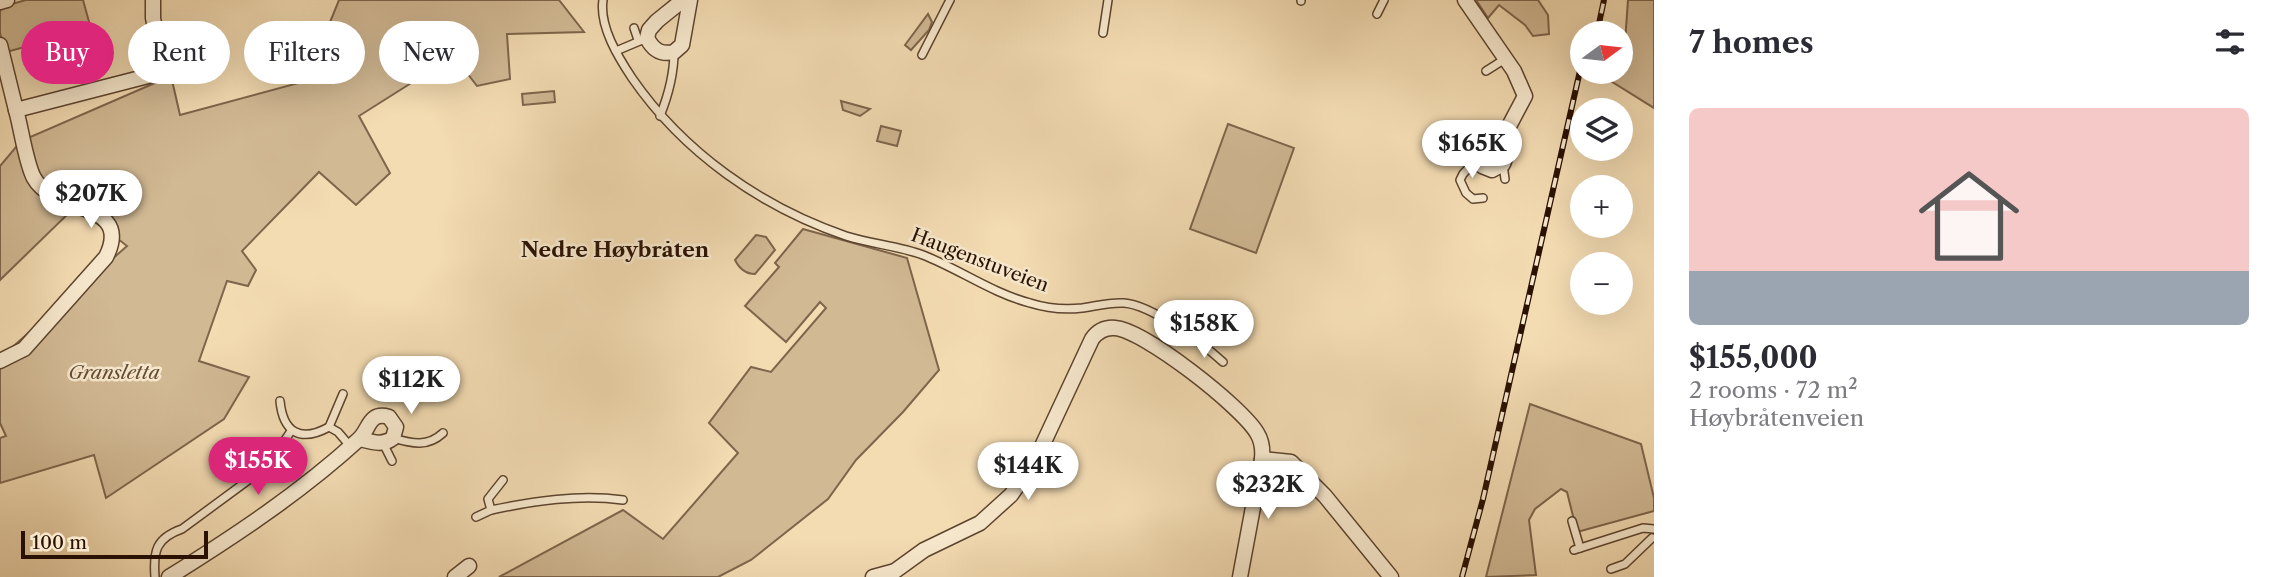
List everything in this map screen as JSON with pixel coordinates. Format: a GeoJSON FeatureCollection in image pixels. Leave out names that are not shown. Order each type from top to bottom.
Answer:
{"type":"FeatureCollection","features":[{"type":"Feature","properties":{"kind":"street"},"geometry":{"type":"LineString","coordinates":[[0,2],[7,0]]}},
{"type":"Feature","properties":{"kind":"street"},"geometry":{"type":"LineString","coordinates":[[16,110],[148,76],[161,69],[162,55],[153,18],[153,0]]}},
{"type":"Feature","properties":{"kind":"street"},"geometry":{"type":"LineString","coordinates":[[683,0],[657,21],[642,39],[659,52],[674,52],[682,45],[690,0]]}},
{"type":"Feature","properties":{"kind":"street"},"geometry":{"type":"LineString","coordinates":[[1465,0],[1514,71],[1525,96],[1507,130],[1510,145],[1504,172],[1482,166],[1475,153],[1479,142],[1496,132],[1507,130]]}},
{"type":"Feature","properties":{"kind":"street"},"geometry":{"type":"LineString","coordinates":[[0,45],[34,178],[51,195],[102,215],[112,232],[113,243],[106,257],[24,349],[0,362]]}},
{"type":"Feature","properties":{"kind":"street"},"geometry":{"type":"LineString","coordinates":[[873,577],[901,574],[924,550],[980,523],[1011,495],[1036,459],[1087,349],[1097,333],[1109,328],[1123,330],[1180,362],[1253,427],[1261,440],[1262,459],[1240,577]]}},
{"type":"Feature","properties":{"kind":"street"},"geometry":{"type":"LineString","coordinates":[[169,577],[262,516],[355,442],[372,419],[383,415],[394,421],[396,427],[388,441],[355,442]]}},
{"type":"Feature","properties":{"kind":"street"},"geometry":{"type":"LineString","coordinates":[[1262,459],[1291,462],[1325,496],[1391,577]]}},
{"type":"Feature","properties":{"kind":"street"},"geometry":{"type":"LineString","coordinates":[[455,577],[469,566]]}},
{"type":"Feature","properties":{"kind":"lane","name":"Haugenstuveien"},"geometry":{"type":"LineString","coordinates":[[603,0],[608,33],[616,51],[660,116],[708,160],[765,201],[846,236],[921,254],[1027,303],[1063,309],[1111,303],[1138,306],[1200,342],[1223,362]]}},
{"type":"Feature","properties":{"kind":"lane"},"geometry":{"type":"LineString","coordinates":[[922,55],[950,0]]}},
{"type":"Feature","properties":{"kind":"lane"},"geometry":{"type":"LineString","coordinates":[[1103,33],[1108,0]]}},
{"type":"Feature","properties":{"kind":"lane"},"geometry":{"type":"LineString","coordinates":[[1377,13],[1384,0]]}},
{"type":"Feature","properties":{"kind":"lane"},"geometry":{"type":"LineString","coordinates":[[616,51],[642,39],[634,28]]}},
{"type":"Feature","properties":{"kind":"lane"},"geometry":{"type":"LineString","coordinates":[[660,116],[666,102],[674,52]]}},
{"type":"Feature","properties":{"kind":"lane"},"geometry":{"type":"LineString","coordinates":[[1486,71],[1505,58]]}},
{"type":"Feature","properties":{"kind":"lane"},"geometry":{"type":"LineString","coordinates":[[1477,159],[1460,180],[1466,193],[1473,199],[1483,198]]}},
{"type":"Feature","properties":{"kind":"lane"},"geometry":{"type":"LineString","coordinates":[[279,401],[286,425],[291,431],[309,434],[329,427],[343,394]]}},
{"type":"Feature","properties":{"kind":"lane"},"geometry":{"type":"LineString","coordinates":[[329,427],[355,442]]}},
{"type":"Feature","properties":{"kind":"lane"},"geometry":{"type":"LineString","coordinates":[[155,577],[155,550],[165,537],[182,529],[281,456],[283,443],[291,431]]}},
{"type":"Feature","properties":{"kind":"lane"},"geometry":{"type":"LineString","coordinates":[[392,461],[388,441],[425,444],[435,441],[443,433]]}},
{"type":"Feature","properties":{"kind":"lane"},"geometry":{"type":"LineString","coordinates":[[491,510],[488,499],[503,480]]}},
{"type":"Feature","properties":{"kind":"lane"},"geometry":{"type":"LineString","coordinates":[[476,517],[491,510],[549,500],[603,497],[623,500]]}},
{"type":"Feature","properties":{"kind":"lane"},"geometry":{"type":"LineString","coordinates":[[1572,521],[1577,549],[1643,528],[1653,535],[1625,564],[1611,569]]}},
{"type":"Feature","properties":{"kind":"green space"},"geometry":{"type":"Polygon","coordinates":[[[26,0],[83,0],[89,21],[21,21],[21,48],[10,51],[4,49],[0,33],[0,11],[5,6],[26,0]]]}},
{"type":"Feature","properties":{"kind":"green space","name":"Gransletta"},"geometry":{"type":"Polygon","coordinates":[[[339,0],[559,0],[584,32],[507,34],[510,79],[477,86],[479,21],[379,21],[379,84],[410,84],[359,116],[390,173],[356,205],[319,172],[242,251],[256,270],[248,286],[227,281],[199,361],[249,377],[224,419],[106,498],[94,455],[0,483],[0,438],[6,436],[0,423],[0,358],[127,246],[76,206],[0,280],[0,166],[21,141],[153,84],[173,84],[180,115],[295,84],[365,84],[365,21],[330,21],[339,0]]]}},
{"type":"Feature","properties":{"kind":"green space"},"geometry":{"type":"Polygon","coordinates":[[[1476,0],[1538,0],[1548,15],[1549,34],[1533,36],[1525,25],[1499,5],[1488,18],[1476,0]]]}},
{"type":"Feature","properties":{"kind":"green space"},"geometry":{"type":"Polygon","coordinates":[[[1628,0],[1654,0],[1654,108],[1615,84],[1633,84],[1633,21],[1626,21],[1628,0]]]}},
{"type":"Feature","properties":{"kind":"green space"},"geometry":{"type":"Polygon","coordinates":[[[928,14],[932,22],[929,30],[911,50],[905,45],[928,14]]]}},
{"type":"Feature","properties":{"kind":"green space"},"geometry":{"type":"Polygon","coordinates":[[[554,91],[555,102],[523,105],[522,94],[554,91]]]}},
{"type":"Feature","properties":{"kind":"green space"},"geometry":{"type":"Polygon","coordinates":[[[841,101],[870,109],[860,116],[843,110],[841,101]]]}},
{"type":"Feature","properties":{"kind":"green space"},"geometry":{"type":"Polygon","coordinates":[[[1228,124],[1294,148],[1256,253],[1190,229],[1228,124]]]}},
{"type":"Feature","properties":{"kind":"green space"},"geometry":{"type":"Polygon","coordinates":[[[881,126],[901,131],[897,146],[877,141],[881,126]]]}},
{"type":"Feature","properties":{"kind":"green space"},"geometry":{"type":"Polygon","coordinates":[[[803,229],[907,258],[939,370],[856,460],[828,499],[751,560],[718,577],[499,577],[623,510],[663,539],[738,453],[709,423],[751,367],[771,372],[826,308],[820,302],[786,342],[745,306],[779,267],[775,263],[803,229]]]}},
{"type":"Feature","properties":{"kind":"green space"},"geometry":{"type":"Polygon","coordinates":[[[756,235],[766,237],[775,250],[755,274],[743,270],[735,260],[756,235]]]}},
{"type":"Feature","properties":{"kind":"green space"},"geometry":{"type":"Polygon","coordinates":[[[1530,404],[1641,444],[1654,498],[1654,511],[1577,532],[1567,492],[1561,489],[1535,509],[1529,520],[1536,575],[1486,577],[1530,404]]]}},
{"type":"Feature","properties":{"kind":"railway"},"geometry":{"type":"LineString","coordinates":[[1600,21],[1604,0]]}},
{"type":"Feature","properties":{"kind":"railway"},"geometry":{"type":"LineString","coordinates":[[1462,577],[1483,499],[1577,84]]}},
{"type":"Feature","properties":{"kind":"district","name":"Nedre Høybråten"},"geometry":{"type":"Point","coordinates":[615,249]}}]}
